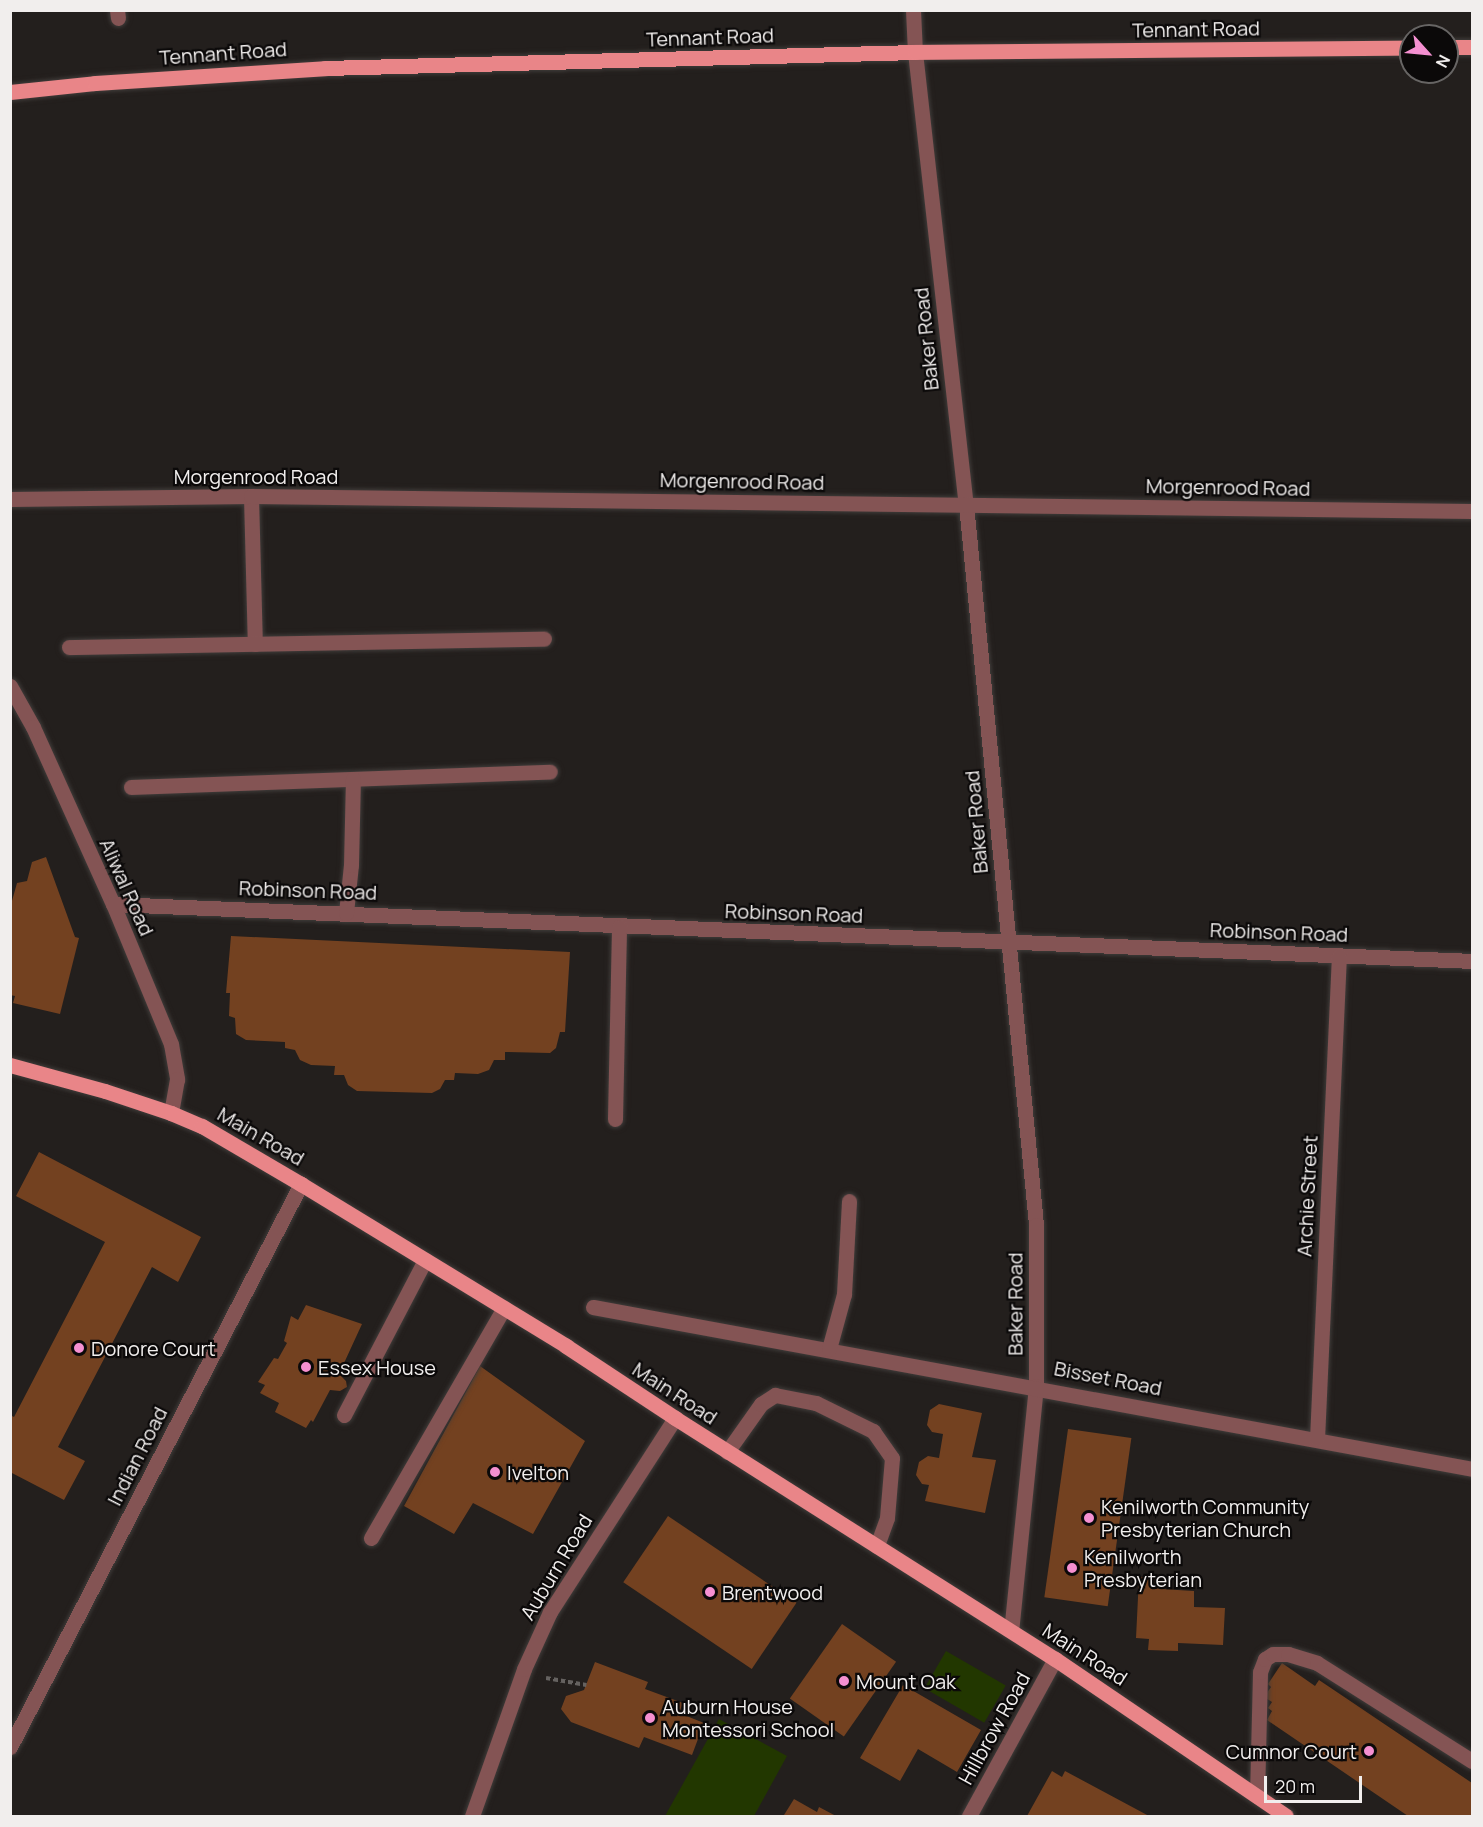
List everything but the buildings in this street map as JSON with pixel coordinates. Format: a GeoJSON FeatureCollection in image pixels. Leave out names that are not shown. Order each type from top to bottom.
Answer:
{"type":"FeatureCollection","features":[{"type":"Feature","properties":{"kind":"main road","name":"Tennant Road"},"geometry":{"type":"LineString","coordinates":[[10,92],[95,83],[326,68],[915,52],[1399,48]]}},
{"type":"Feature","properties":{"kind":"main road","name":"Main Road"},"geometry":{"type":"LineString","coordinates":[[10,1065],[105,1091],[171,1113],[202,1126],[301,1184],[504,1308],[1055,1659],[1286,1816]]}},
{"type":"Feature","properties":{"kind":"street","name":"Baker Road"},"geometry":{"type":"LineString","coordinates":[[913,10],[915,52],[966,504],[1036,1225],[1036,1386],[1011,1631]]}},
{"type":"Feature","properties":{"kind":"street","name":"Morgenrood Road"},"geometry":{"type":"LineString","coordinates":[[10,499],[250,496],[1473,511]]}},
{"type":"Feature","properties":{"kind":"street"},"geometry":{"type":"LineString","coordinates":[[250,496],[255,644]]}},
{"type":"Feature","properties":{"kind":"street"},"geometry":{"type":"LineString","coordinates":[[69,646],[544,639]]}},
{"type":"Feature","properties":{"kind":"street","name":"Aliwal Road"},"geometry":{"type":"LineString","coordinates":[[10,686],[33,727],[113,904],[171,1044],[177,1079],[171,1113]]}},
{"type":"Feature","properties":{"kind":"street"},"geometry":{"type":"LineString","coordinates":[[131,787],[550,772]]}},
{"type":"Feature","properties":{"kind":"street"},"geometry":{"type":"LineString","coordinates":[[346,913],[351,865],[353,779]]}},
{"type":"Feature","properties":{"kind":"street","name":"Robinson Road"},"geometry":{"type":"LineString","coordinates":[[113,904],[1473,961]]}},
{"type":"Feature","properties":{"kind":"street"},"geometry":{"type":"LineString","coordinates":[[615,1119],[619,927]]}},
{"type":"Feature","properties":{"kind":"street","name":"Archie Street"},"geometry":{"type":"LineString","coordinates":[[1317,1439],[1339,955]]}},
{"type":"Feature","properties":{"kind":"street","name":"Indian Road"},"geometry":{"type":"LineString","coordinates":[[11,1745],[301,1184]]}},
{"type":"Feature","properties":{"kind":"street"},"geometry":{"type":"LineString","coordinates":[[829,1349],[844,1294],[849,1201]]}},
{"type":"Feature","properties":{"kind":"street"},"geometry":{"type":"LineString","coordinates":[[344,1415],[425,1260]]}},
{"type":"Feature","properties":{"kind":"street","name":"Bisset Road"},"geometry":{"type":"LineString","coordinates":[[593,1307],[1036,1386],[1473,1468]]}},
{"type":"Feature","properties":{"kind":"street"},"geometry":{"type":"LineString","coordinates":[[371,1538],[504,1308]]}},
{"type":"Feature","properties":{"kind":"street"},"geometry":{"type":"LineString","coordinates":[[727,1452],[761,1404],[775,1395],[816,1403],[873,1431],[892,1458],[886,1518],[877,1546]]}},
{"type":"Feature","properties":{"kind":"street","name":"Auburn Road"},"geometry":{"type":"LineString","coordinates":[[472,1816],[524,1669],[550,1612],[675,1418]]}},
{"type":"Feature","properties":{"kind":"street"},"geometry":{"type":"LineString","coordinates":[[1257,1796],[1260,1671],[1265,1659],[1273,1654],[1288,1654],[1317,1663],[1473,1761]]}},
{"type":"Feature","properties":{"kind":"street","name":"Hillbrow Road"},"geometry":{"type":"LineString","coordinates":[[969,1816],[1055,1659]]}},
{"type":"Feature","properties":{"kind":"path"},"geometry":{"type":"LineString","coordinates":[[524,1669],[549,1680],[586,1686]]}},
{"type":"Feature","properties":{"kind":"green space"},"geometry":{"type":"Polygon","coordinates":[[[946,1651],[1006,1686],[984,1723],[924,1688],[946,1651]]]}},
{"type":"Feature","properties":{"kind":"green space"},"geometry":{"type":"Polygon","coordinates":[[[719,1719],[787,1756],[754,1816],[665,1816],[719,1719]]]}},
{"type":"Feature","properties":{"kind":"place","name":"Donore Court"},"geometry":{"type":"Point","coordinates":[79,1348]}},
{"type":"Feature","properties":{"kind":"place","name":"Essex House"},"geometry":{"type":"Point","coordinates":[306,1367]}},
{"type":"Feature","properties":{"kind":"place","name":"Ivelton"},"geometry":{"type":"Point","coordinates":[495,1472]}},
{"type":"Feature","properties":{"kind":"place","name":"Kenilworth Community Presbyterian Church"},"geometry":{"type":"Point","coordinates":[1089,1518]}},
{"type":"Feature","properties":{"kind":"place","name":"Kenilworth Presbyterian"},"geometry":{"type":"Point","coordinates":[1072,1568]}},
{"type":"Feature","properties":{"kind":"place","name":"Brentwood"},"geometry":{"type":"Point","coordinates":[710,1592]}},
{"type":"Feature","properties":{"kind":"place","name":"Mount Oak"},"geometry":{"type":"Point","coordinates":[844,1681]}},
{"type":"Feature","properties":{"kind":"place","name":"Auburn House Montessori School"},"geometry":{"type":"Point","coordinates":[650,1718]}},
{"type":"Feature","properties":{"kind":"place","name":"Cumnor Court"},"geometry":{"type":"Point","coordinates":[1369,1751]}}]}
